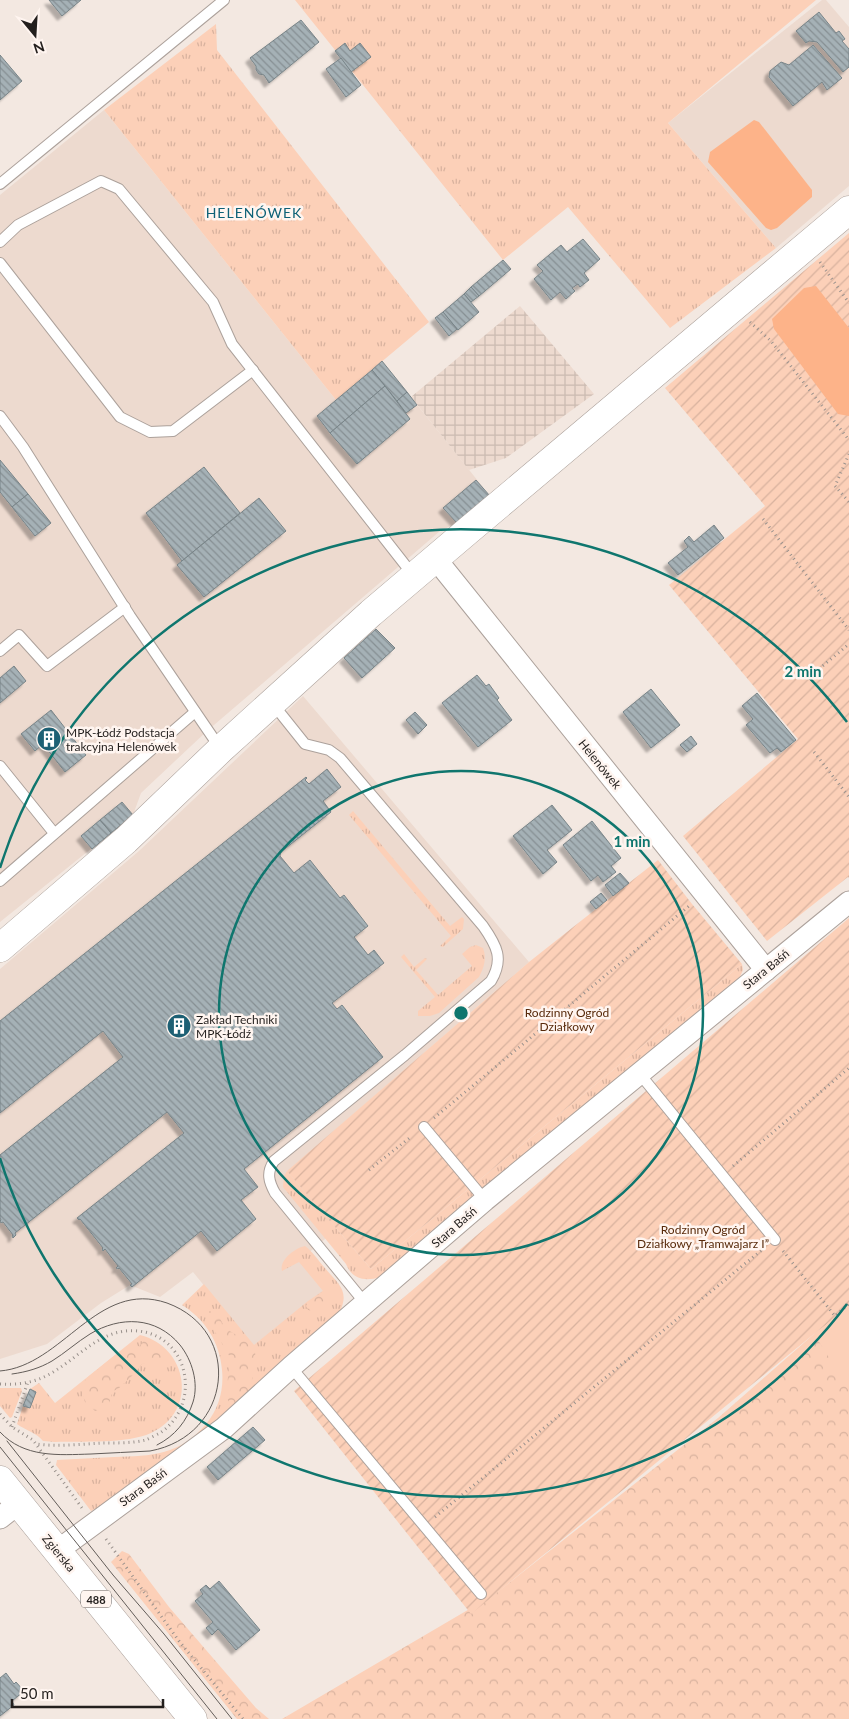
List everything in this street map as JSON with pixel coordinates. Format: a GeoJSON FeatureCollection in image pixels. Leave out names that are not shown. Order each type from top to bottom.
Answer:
{"type":"FeatureCollection","features":[{"type":"Feature","properties":{"kind":"street"},"geometry":{"type":"LineString","coordinates":[[0,948],[126,840],[272,702],[435,558],[849,210]]}},
{"type":"Feature","properties":{"kind":"street","name":"Helenówek"},"geometry":{"type":"LineString","coordinates":[[435,558],[766,970]]}},
{"type":"Feature","properties":{"kind":"street","name":"Stara Baśń"},"geometry":{"type":"LineString","coordinates":[[58,1551],[93,1523],[211,1438],[485,1200],[849,902]]}},
{"type":"Feature","properties":{"kind":"street","name":"Zgierska"},"geometry":{"type":"LineString","coordinates":[[0,1480],[9,1511],[58,1551],[193,1719]]}},
{"type":"Feature","properties":{"kind":"lane"},"geometry":{"type":"LineString","coordinates":[[0,184],[224,0]]}},
{"type":"Feature","properties":{"kind":"lane"},"geometry":{"type":"LineString","coordinates":[[0,242],[18,225],[101,180],[118,189],[212,302],[232,344],[406,566]]}},
{"type":"Feature","properties":{"kind":"lane"},"geometry":{"type":"LineString","coordinates":[[0,263],[120,417],[150,432],[173,430],[253,370]]}},
{"type":"Feature","properties":{"kind":"lane"},"geometry":{"type":"LineString","coordinates":[[0,416],[23,447],[125,607],[221,749]]}},
{"type":"Feature","properties":{"kind":"lane"},"geometry":{"type":"LineString","coordinates":[[0,651],[19,635],[47,666],[125,607]]}},
{"type":"Feature","properties":{"kind":"lane"},"geometry":{"type":"LineString","coordinates":[[272,702],[305,744],[329,750],[340,758],[482,926],[497,951],[496,972],[491,981],[405,1055],[274,1161],[269,1172],[269,1178],[275,1193],[366,1302]]}},
{"type":"Feature","properties":{"kind":"lane"},"geometry":{"type":"LineString","coordinates":[[0,881],[195,712]]}},
{"type":"Feature","properties":{"kind":"lane"},"geometry":{"type":"LineString","coordinates":[[0,766],[54,833]]}},
{"type":"Feature","properties":{"kind":"lane"},"geometry":{"type":"LineString","coordinates":[[639,1073],[774,1240]]}},
{"type":"Feature","properties":{"kind":"lane"},"geometry":{"type":"LineString","coordinates":[[424,1127],[485,1200]]}},
{"type":"Feature","properties":{"kind":"lane"},"geometry":{"type":"LineString","coordinates":[[291,1367],[481,1594]]}},
{"type":"Feature","properties":{"kind":"path"},"geometry":{"type":"LineString","coordinates":[[818,259],[849,303]]}},
{"type":"Feature","properties":{"kind":"path"},"geometry":{"type":"LineString","coordinates":[[747,319],[772,342],[849,440]]}},
{"type":"Feature","properties":{"kind":"path"},"geometry":{"type":"LineString","coordinates":[[849,454],[835,486],[849,502]]}},
{"type":"Feature","properties":{"kind":"path"},"geometry":{"type":"LineString","coordinates":[[763,520],[849,630]]}},
{"type":"Feature","properties":{"kind":"path"},"geometry":{"type":"LineString","coordinates":[[819,669],[849,644]]}},
{"type":"Feature","properties":{"kind":"path"},"geometry":{"type":"LineString","coordinates":[[814,752],[849,797]]}},
{"type":"Feature","properties":{"kind":"path"},"geometry":{"type":"LineString","coordinates":[[370,1170],[704,894]]}},
{"type":"Feature","properties":{"kind":"path"},"geometry":{"type":"LineString","coordinates":[[722,1175],[849,1068]]}},
{"type":"Feature","properties":{"kind":"path"},"geometry":{"type":"LineString","coordinates":[[425,1526],[774,1240],[835,1316],[849,1304]]}},
{"type":"Feature","properties":{"kind":"path"},"geometry":{"type":"LineString","coordinates":[[0,1384],[28,1382],[52,1372],[102,1338],[115,1332],[132,1330],[148,1332],[167,1343],[180,1360],[184,1369],[186,1391],[179,1413],[159,1433],[146,1440],[131,1442],[74,1445],[36,1444]]}},
{"type":"Feature","properties":{"kind":"path"},"geometry":{"type":"LineString","coordinates":[[12,1427],[28,1382]]}},
{"type":"Feature","properties":{"kind":"path"},"geometry":{"type":"LineString","coordinates":[[0,1414],[12,1427],[33,1440],[179,1641],[243,1719]]}},
{"type":"Feature","properties":{"kind":"shaded area"},"geometry":{"type":"Polygon","coordinates":[[[822,0],[826,0],[849,27],[849,186],[776,248],[668,123],[822,0]]]}},
{"type":"Feature","properties":{"kind":"shaded area"},"geometry":{"type":"Polygon","coordinates":[[[104,110],[336,400],[382,361],[490,496],[457,523],[440,531],[207,731],[141,793],[133,815],[0,922],[0,195],[104,110]]]}},
{"type":"Feature","properties":{"kind":"shaded area"},"geometry":{"type":"Polygon","coordinates":[[[754,120],[759,122],[812,190],[812,197],[777,228],[771,230],[766,228],[708,162],[710,152],[754,120]]]}},
{"type":"Feature","properties":{"kind":"shaded area"},"geometry":{"type":"Polygon","coordinates":[[[816,286],[849,328],[849,416],[838,414],[774,329],[772,319],[804,288],[816,286]]]}},
{"type":"Feature","properties":{"kind":"shaded area"},"geometry":{"type":"Polygon","coordinates":[[[520,306],[594,394],[506,458],[469,470],[411,397],[520,306]]]}},
{"type":"Feature","properties":{"kind":"shaded area"},"geometry":{"type":"Polygon","coordinates":[[[303,696],[529,962],[288,1171],[337,1229],[300,1260],[325,1291],[254,1347],[193,1272],[160,1297],[130,1285],[101,1303],[47,1344],[0,1359],[0,969],[139,851],[303,696]]]}},
{"type":"Feature","properties":{"kind":"green space"},"geometry":{"type":"Polygon","coordinates":[[[295,0],[816,0],[668,123],[776,248],[670,328],[568,207],[503,260],[295,0]]]}},
{"type":"Feature","properties":{"kind":"green space"},"geometry":{"type":"Polygon","coordinates":[[[216,24],[217,50],[429,322],[336,400],[104,110],[216,24]]]}},
{"type":"Feature","properties":{"kind":"green space"},"geometry":{"type":"Polygon","coordinates":[[[849,233],[849,878],[767,941],[683,836],[798,739],[669,585],[765,506],[665,388],[849,233]]]}},
{"type":"Feature","properties":{"kind":"green space"},"geometry":{"type":"Polygon","coordinates":[[[353,811],[450,926],[462,917],[464,919],[463,929],[443,947],[440,946],[451,936],[349,815],[353,811]]]}},
{"type":"Feature","properties":{"kind":"green space","name":"Rodzinny Ogród Działkowy"},"geometry":{"type":"Polygon","coordinates":[[[658,860],[742,964],[371,1269],[287,1171],[529,962],[658,860]]]}},
{"type":"Feature","properties":{"kind":"green space","name":"Rodzinny Ogród Działkowy „Tramwajarz I”"},"geometry":{"type":"Polygon","coordinates":[[[849,918],[849,1307],[471,1614],[294,1391],[849,918]]]}},
{"type":"Feature","properties":{"kind":"green space"},"geometry":{"type":"Polygon","coordinates":[[[476,945],[483,948],[485,955],[484,967],[479,977],[439,1013],[430,1016],[418,1016],[418,1011],[435,997],[401,957],[404,954],[414,967],[425,958],[427,959],[416,970],[438,995],[472,966],[462,954],[470,947],[476,945]]]}},
{"type":"Feature","properties":{"kind":"green space"},"geometry":{"type":"Polygon","coordinates":[[[742,964],[743,970],[739,979],[380,1277],[364,1279],[355,1276],[283,1187],[284,1176],[287,1171],[371,1269],[742,964]]]}},
{"type":"Feature","properties":{"kind":"green space"},"geometry":{"type":"Polygon","coordinates":[[[305,1246],[342,1289],[343,1301],[337,1317],[193,1442],[100,1507],[91,1511],[56,1465],[57,1460],[141,1456],[164,1452],[186,1442],[196,1434],[214,1412],[221,1391],[221,1360],[215,1341],[210,1333],[198,1317],[182,1305],[204,1284],[254,1345],[323,1291],[299,1262],[282,1271],[285,1259],[297,1249],[305,1246]]]}},
{"type":"Feature","properties":{"kind":"green space"},"geometry":{"type":"Polygon","coordinates":[[[323,1291],[330,1292],[334,1297],[313,1311],[308,1310],[306,1306],[308,1302],[323,1291]]]}},
{"type":"Feature","properties":{"kind":"green space"},"geometry":{"type":"Polygon","coordinates":[[[849,1307],[849,1719],[282,1719],[495,1594],[718,1418],[814,1334],[849,1307]]]}},
{"type":"Feature","properties":{"kind":"green space"},"geometry":{"type":"Polygon","coordinates":[[[849,1307],[849,1389],[814,1334],[849,1307]]]}},
{"type":"Feature","properties":{"kind":"green space"},"geometry":{"type":"Polygon","coordinates":[[[215,1309],[225,1328],[254,1346],[255,1365],[248,1395],[232,1407],[226,1397],[230,1357],[206,1313],[215,1309]]]}},
{"type":"Feature","properties":{"kind":"green space"},"geometry":{"type":"Polygon","coordinates":[[[140,1335],[156,1342],[169,1352],[177,1365],[182,1380],[181,1395],[176,1410],[166,1423],[151,1433],[130,1439],[55,1442],[43,1441],[17,1424],[23,1406],[30,1408],[36,1392],[30,1389],[39,1383],[55,1403],[140,1335]]]}},
{"type":"Feature","properties":{"kind":"green space"},"geometry":{"type":"Polygon","coordinates":[[[144,1340],[155,1343],[162,1353],[160,1360],[142,1364],[118,1389],[113,1391],[106,1407],[95,1411],[85,1402],[80,1386],[88,1377],[120,1351],[140,1346],[144,1340]]]}},
{"type":"Feature","properties":{"kind":"green space"},"geometry":{"type":"Polygon","coordinates":[[[0,1388],[21,1388],[22,1391],[10,1418],[0,1406],[0,1388]]]}},
{"type":"Feature","properties":{"kind":"green space"},"geometry":{"type":"Polygon","coordinates":[[[122,1551],[129,1554],[169,1607],[256,1708],[269,1719],[237,1719],[111,1562],[122,1551]]]}},
{"type":"Feature","properties":{"kind":"building"},"geometry":{"type":"Polygon","coordinates":[[[49,0],[81,0],[62,16],[49,0]]]}},
{"type":"Feature","properties":{"kind":"building"},"geometry":{"type":"Polygon","coordinates":[[[819,12],[836,33],[839,31],[845,39],[842,41],[849,49],[849,67],[843,72],[817,42],[809,41],[806,43],[796,31],[819,12]]]}},
{"type":"Feature","properties":{"kind":"building"},"geometry":{"type":"Polygon","coordinates":[[[301,20],[319,42],[269,83],[264,75],[259,74],[250,58],[301,20]]]}},
{"type":"Feature","properties":{"kind":"building"},"geometry":{"type":"Polygon","coordinates":[[[345,43],[350,51],[360,43],[371,57],[351,72],[335,51],[345,43]]]}},
{"type":"Feature","properties":{"kind":"building"},"geometry":{"type":"Polygon","coordinates":[[[813,45],[842,78],[827,90],[822,82],[793,106],[769,77],[770,71],[781,62],[789,65],[813,45]]]}},
{"type":"Feature","properties":{"kind":"building"},"geometry":{"type":"Polygon","coordinates":[[[0,55],[22,81],[0,100],[0,55]]]}},
{"type":"Feature","properties":{"kind":"building"},"geometry":{"type":"Polygon","coordinates":[[[341,58],[361,85],[346,97],[326,69],[341,58]]]}},
{"type":"Feature","properties":{"kind":"building"},"geometry":{"type":"Polygon","coordinates":[[[583,239],[600,259],[584,273],[589,280],[580,287],[578,284],[572,288],[575,291],[566,299],[560,292],[551,300],[534,279],[543,271],[537,265],[561,245],[567,252],[583,239]]]}},
{"type":"Feature","properties":{"kind":"building"},"geometry":{"type":"Polygon","coordinates":[[[503,260],[511,269],[479,296],[471,287],[503,260]]]}},
{"type":"Feature","properties":{"kind":"building"},"geometry":{"type":"Polygon","coordinates":[[[471,287],[479,296],[471,302],[464,294],[471,287]]]}},
{"type":"Feature","properties":{"kind":"building"},"geometry":{"type":"Polygon","coordinates":[[[464,294],[479,312],[458,330],[443,312],[464,294]]]}},
{"type":"Feature","properties":{"kind":"building"},"geometry":{"type":"Polygon","coordinates":[[[443,312],[457,329],[449,336],[435,318],[443,312]]]}},
{"type":"Feature","properties":{"kind":"building"},"geometry":{"type":"Polygon","coordinates":[[[382,361],[407,392],[397,401],[372,370],[382,361]]]}},
{"type":"Feature","properties":{"kind":"building"},"geometry":{"type":"Polygon","coordinates":[[[372,370],[385,386],[330,433],[317,416],[372,370]]]}},
{"type":"Feature","properties":{"kind":"building"},"geometry":{"type":"Polygon","coordinates":[[[385,386],[410,419],[357,464],[330,433],[385,386]]]}},
{"type":"Feature","properties":{"kind":"building"},"geometry":{"type":"Polygon","coordinates":[[[407,392],[417,405],[406,413],[397,401],[407,392]]]}},
{"type":"Feature","properties":{"kind":"building"},"geometry":{"type":"Polygon","coordinates":[[[0,460],[28,494],[12,507],[0,492],[0,460]]]}},
{"type":"Feature","properties":{"kind":"building"},"geometry":{"type":"Polygon","coordinates":[[[204,467],[240,513],[182,561],[146,513],[204,467]]]}},
{"type":"Feature","properties":{"kind":"building"},"geometry":{"type":"Polygon","coordinates":[[[476,480],[490,496],[457,523],[443,508],[476,480]]]}},
{"type":"Feature","properties":{"kind":"building"},"geometry":{"type":"Polygon","coordinates":[[[28,494],[51,523],[35,536],[12,507],[28,494]]]}},
{"type":"Feature","properties":{"kind":"building"},"geometry":{"type":"Polygon","coordinates":[[[259,498],[286,531],[204,597],[177,565],[259,498]]]}},
{"type":"Feature","properties":{"kind":"building"},"geometry":{"type":"Polygon","coordinates":[[[714,525],[724,538],[678,575],[668,563],[688,547],[684,541],[689,536],[694,542],[714,525]]]}},
{"type":"Feature","properties":{"kind":"building"},"geometry":{"type":"Polygon","coordinates":[[[376,629],[395,648],[362,678],[344,658],[376,629]]]}},
{"type":"Feature","properties":{"kind":"building"},"geometry":{"type":"Polygon","coordinates":[[[14,666],[26,681],[0,703],[0,678],[14,666]]]}},
{"type":"Feature","properties":{"kind":"building"},"geometry":{"type":"Polygon","coordinates":[[[477,675],[486,686],[489,684],[499,698],[497,700],[512,720],[478,747],[442,703],[477,675]]]}},
{"type":"Feature","properties":{"kind":"building"},"geometry":{"type":"Polygon","coordinates":[[[651,689],[680,725],[651,748],[623,712],[651,689]]]}},
{"type":"Feature","properties":{"kind":"building"},"geometry":{"type":"Polygon","coordinates":[[[757,693],[796,740],[781,752],[777,748],[770,753],[746,725],[753,719],[742,706],[757,693]]]}},
{"type":"Feature","properties":{"kind":"building","name":"MPK-Łódź Podstacja trakcyjna Helenówek"},"geometry":{"type":"Polygon","coordinates":[[[51,710],[86,755],[65,772],[43,744],[35,751],[21,734],[51,710]]]}},
{"type":"Feature","properties":{"kind":"building"},"geometry":{"type":"Polygon","coordinates":[[[415,712],[427,725],[418,734],[406,720],[415,712]]]}},
{"type":"Feature","properties":{"kind":"building"},"geometry":{"type":"Polygon","coordinates":[[[691,736],[697,744],[687,752],[680,745],[691,736]]]}},
{"type":"Feature","properties":{"kind":"building","name":"Zakład Techniki MPK-Łódź"},"geometry":{"type":"Polygon","coordinates":[[[327,769],[341,787],[323,801],[331,812],[281,852],[280,856],[294,873],[310,860],[340,898],[344,895],[368,926],[354,937],[368,955],[374,950],[384,963],[332,1003],[337,1009],[342,1005],[383,1057],[244,1169],[258,1187],[241,1200],[256,1219],[217,1251],[201,1231],[132,1287],[130,1285],[132,1284],[119,1268],[116,1268],[118,1266],[105,1249],[103,1251],[103,1248],[80,1219],[77,1218],[184,1133],[167,1112],[15,1233],[16,1235],[13,1238],[13,1235],[3,1222],[1,1223],[0,1221],[0,1155],[123,1057],[103,1031],[0,1113],[0,1021],[306,777],[305,780],[309,784],[327,769]]]}},
{"type":"Feature","properties":{"kind":"building"},"geometry":{"type":"Polygon","coordinates":[[[122,802],[133,815],[111,833],[100,820],[122,802]]]}},
{"type":"Feature","properties":{"kind":"building"},"geometry":{"type":"Polygon","coordinates":[[[552,805],[572,830],[547,850],[557,862],[543,874],[513,836],[552,805]]]}},
{"type":"Feature","properties":{"kind":"building"},"geometry":{"type":"Polygon","coordinates":[[[100,820],[111,833],[92,849],[81,836],[100,820]]]}},
{"type":"Feature","properties":{"kind":"building"},"geometry":{"type":"Polygon","coordinates":[[[592,821],[621,858],[611,866],[616,872],[603,882],[598,875],[591,881],[563,845],[592,821]]]}},
{"type":"Feature","properties":{"kind":"building"},"geometry":{"type":"Polygon","coordinates":[[[620,873],[629,883],[613,896],[605,885],[620,873]]]}},
{"type":"Feature","properties":{"kind":"building"},"geometry":{"type":"Polygon","coordinates":[[[601,893],[607,900],[596,909],[590,902],[601,893]]]}},
{"type":"Feature","properties":{"kind":"building"},"geometry":{"type":"Polygon","coordinates":[[[30,1389],[36,1392],[30,1408],[23,1406],[30,1389]]]}},
{"type":"Feature","properties":{"kind":"building"},"geometry":{"type":"Polygon","coordinates":[[[253,1427],[265,1440],[218,1480],[207,1467],[253,1427]]]}},
{"type":"Feature","properties":{"kind":"building"},"geometry":{"type":"Polygon","coordinates":[[[219,1581],[260,1630],[236,1650],[218,1629],[212,1635],[206,1628],[213,1622],[195,1601],[203,1594],[200,1590],[206,1585],[210,1589],[219,1581]]]}},
{"type":"Feature","properties":{"kind":"building"},"geometry":{"type":"Polygon","coordinates":[[[6,1673],[14,1684],[16,1682],[24,1691],[12,1701],[14,1705],[0,1716],[0,1678],[6,1673]]]}},
{"type":"Feature","properties":{"kind":"tram line"},"geometry":{"type":"LineString","coordinates":[[0,1371],[22,1366],[43,1355],[100,1313],[120,1303],[142,1299],[167,1303],[192,1317],[208,1336],[217,1358],[218,1382],[212,1405],[198,1425],[177,1441],[150,1451],[79,1454],[42,1453],[20,1447],[0,1432]]}},
{"type":"Feature","properties":{"kind":"tram line"},"geometry":{"type":"LineString","coordinates":[[12,1374],[33,1369],[47,1363],[90,1334],[113,1324],[137,1322],[149,1324],[160,1329],[170,1335],[180,1345],[188,1358],[195,1380],[195,1395],[184,1422],[175,1432],[157,1445]]}},
{"type":"Feature","properties":{"kind":"tram line"},"geometry":{"type":"LineString","coordinates":[[7,1441],[113,1575],[164,1634],[232,1719]]}},
{"type":"Feature","properties":{"kind":"tram line"},"geometry":{"type":"LineString","coordinates":[[0,1447],[217,1719]]}},
{"type":"Feature","properties":{"kind":"place","name":"MPK-Łódź Podstacja trakcyjna Helenówek"},"geometry":{"type":"Point","coordinates":[49,739]}},
{"type":"Feature","properties":{"kind":"place","name":"Zakład Techniki MPK-Łódź"},"geometry":{"type":"Point","coordinates":[179,1026]}},
{"type":"Feature","properties":{"kind":"district","name":"HELENÓWEK"},"geometry":{"type":"Point","coordinates":[254,212]}}]}
